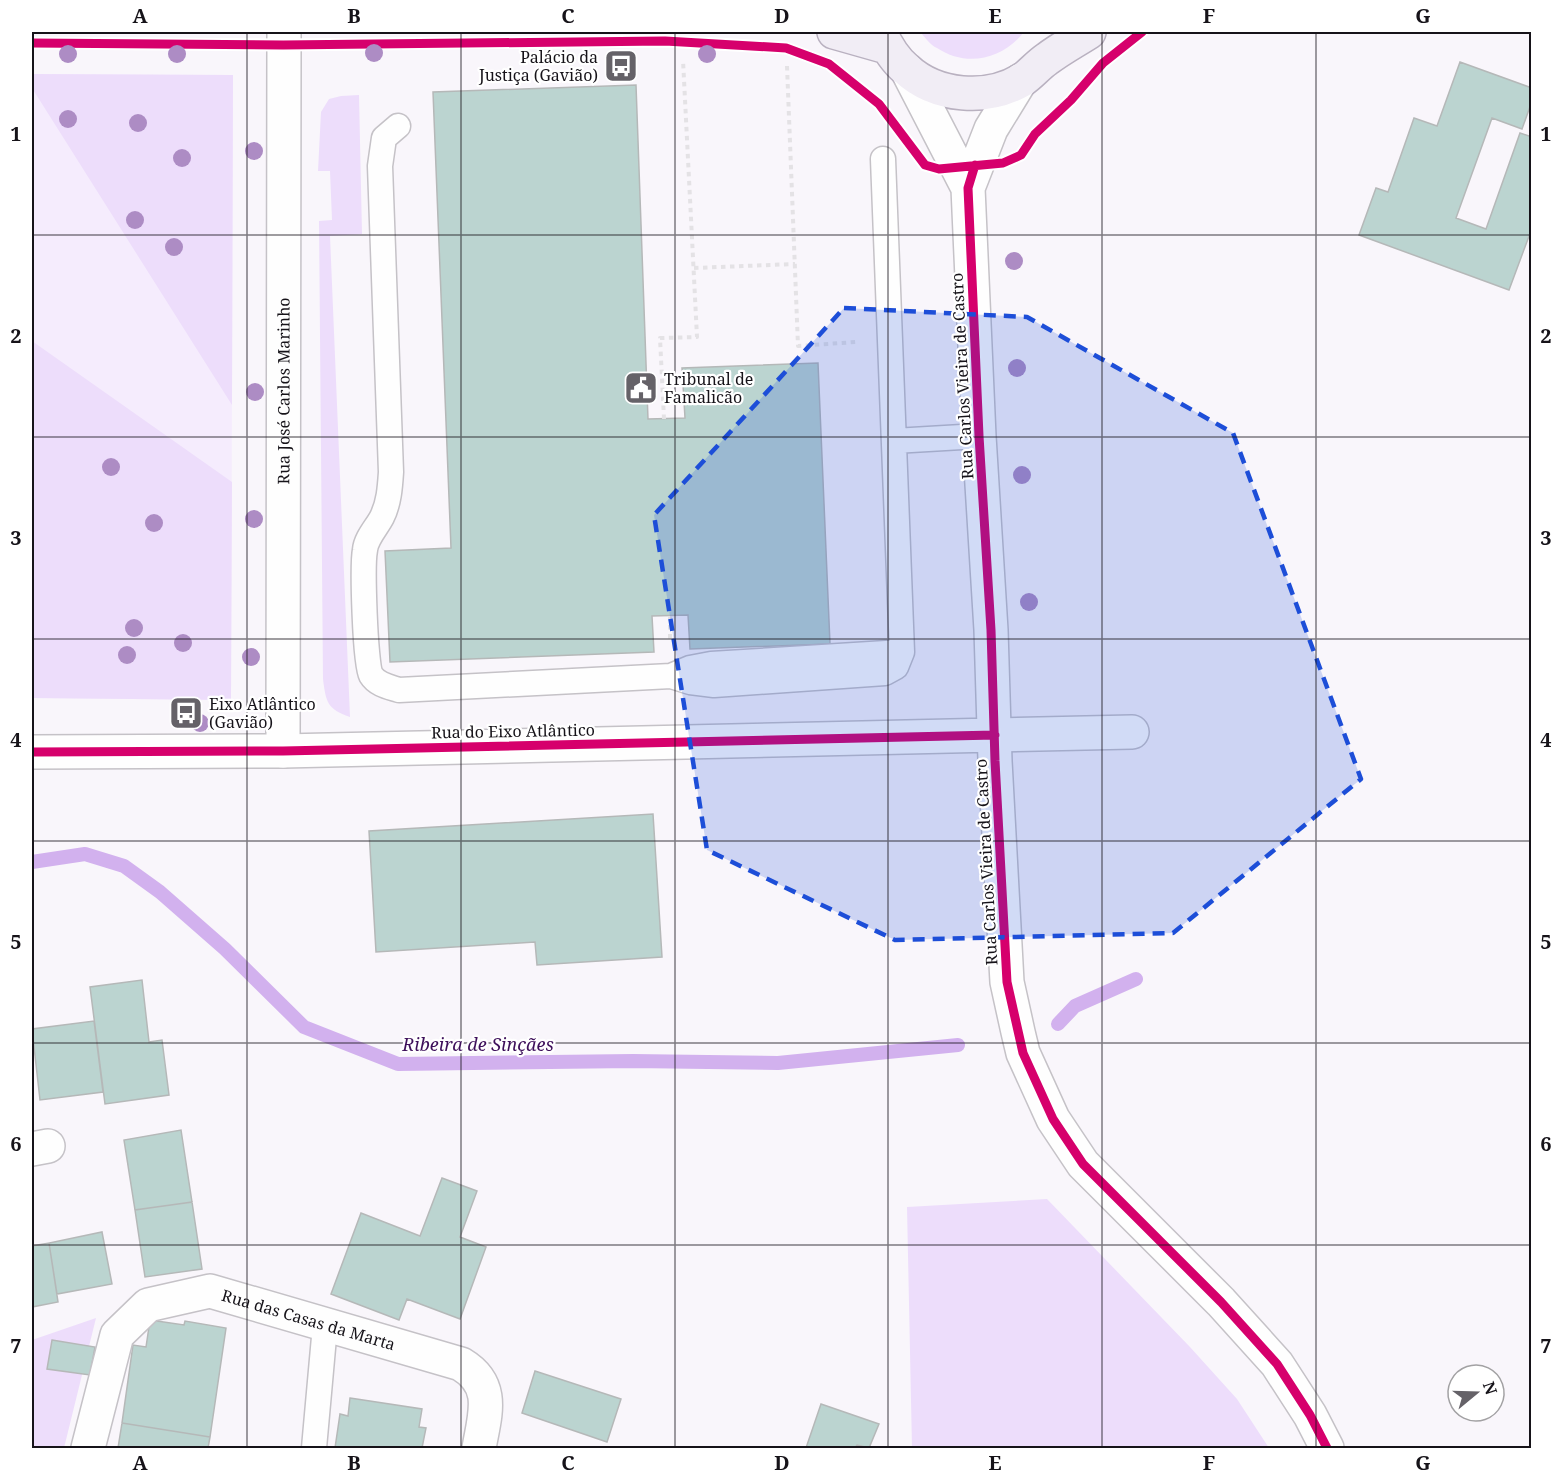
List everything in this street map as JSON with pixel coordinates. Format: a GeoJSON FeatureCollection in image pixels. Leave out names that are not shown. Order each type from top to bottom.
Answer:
{"type":"FeatureCollection","features":[{"type":"Feature","properties":{"kind":"main road"},"geometry":{"type":"LineString","coordinates":[[834,32],[891,50],[933,86],[962,93],[993,92],[1021,80],[1046,59],[1089,32]]}},
{"type":"Feature","properties":{"kind":"main road"},"geometry":{"type":"LineString","coordinates":[[1046,59],[1062,32]]}},
{"type":"Feature","properties":{"kind":"street","name":"Rua José Carlos Marinho"},"geometry":{"type":"LineString","coordinates":[[283,751],[284,32]]}},
{"type":"Feature","properties":{"kind":"street","name":"Rua Carlos Vieira de Castro"},"geometry":{"type":"LineString","coordinates":[[891,50],[968,188]]}},
{"type":"Feature","properties":{"kind":"street","name":"Rua Carlos Vieira de Castro"},"geometry":{"type":"LineString","coordinates":[[1021,80],[991,129],[975,165],[968,188],[979,436],[991,619],[1007,982],[1023,1053],[1053,1119],[1083,1164],[1221,1302],[1277,1364],[1310,1415],[1327,1449]]}},
{"type":"Feature","properties":{"kind":"street","name":"Rua do Eixo Atlântico"},"geometry":{"type":"LineString","coordinates":[[32,752],[283,751],[1132,732]]}},
{"type":"Feature","properties":{"kind":"street","name":"Rua das Casas da Marta"},"geometry":{"type":"LineString","coordinates":[[88,1449],[117,1335],[148,1305],[210,1292],[461,1364],[472,1371],[485,1391],[486,1407],[479,1449]]}},
{"type":"Feature","properties":{"kind":"lane"},"geometry":{"type":"LineString","coordinates":[[398,126],[384,138],[380,166],[391,472],[389,496],[383,516],[365,547],[364,568],[368,657],[371,675],[381,684],[399,690],[671,676],[690,682],[714,685],[885,673],[896,667],[902,652],[883,159]]}},
{"type":"Feature","properties":{"kind":"lane"},"geometry":{"type":"LineString","coordinates":[[894,441],[979,436]]}},
{"type":"Feature","properties":{"kind":"lane"},"geometry":{"type":"LineString","coordinates":[[314,1449],[325,1326]]}},
{"type":"Feature","properties":{"kind":"path"},"geometry":{"type":"LineString","coordinates":[[664,419],[660,338],[697,337],[683,60]]}},
{"type":"Feature","properties":{"kind":"path"},"geometry":{"type":"LineString","coordinates":[[787,66],[798,346],[889,340]]}},
{"type":"Feature","properties":{"kind":"path"},"geometry":{"type":"LineString","coordinates":[[694,268],[795,264]]}},
{"type":"Feature","properties":{"kind":"highlighted area"},"geometry":{"type":"Polygon","coordinates":[[[844,308],[1027,317],[1233,433],[1361,779],[1173,933],[895,940],[707,850],[654,515],[844,308]]]}},
{"type":"Feature","properties":{"kind":"shaded area"},"geometry":{"type":"Polygon","coordinates":[[[920,32],[1024,32],[1006,49],[984,58],[972,59],[948,54],[932,45],[920,32]]]}},
{"type":"Feature","properties":{"kind":"shaded area"},"geometry":{"type":"Polygon","coordinates":[[[32,74],[233,75],[231,700],[32,698],[32,74]]]}},
{"type":"Feature","properties":{"kind":"shaded area"},"geometry":{"type":"Polygon","coordinates":[[[32,74],[233,75],[232,405],[32,88],[32,74]]]}},
{"type":"Feature","properties":{"kind":"shaded area"},"geometry":{"type":"Polygon","coordinates":[[[359,95],[362,234],[330,236],[350,717],[336,711],[329,704],[323,679],[319,221],[332,220],[330,171],[318,171],[321,112],[329,99],[359,95]]]}},
{"type":"Feature","properties":{"kind":"shaded area"},"geometry":{"type":"Polygon","coordinates":[[[32,341],[232,482],[231,700],[32,698],[32,341]]]}},
{"type":"Feature","properties":{"kind":"shaded area"},"geometry":{"type":"Polygon","coordinates":[[[1047,1199],[1237,1399],[1269,1448],[912,1448],[907,1207],[1047,1199]]]}},
{"type":"Feature","properties":{"kind":"shaded area"},"geometry":{"type":"Polygon","coordinates":[[[96,1318],[64,1448],[32,1448],[32,1340],[96,1318]]]}},
{"type":"Feature","properties":{"kind":"building"},"geometry":{"type":"Polygon","coordinates":[[[1460,62],[1532,88],[1532,101],[1522,129],[1492,118],[1456,218],[1486,229],[1520,133],[1532,137],[1532,228],[1509,290],[1359,235],[1376,188],[1388,192],[1414,118],[1437,126],[1460,62]]]}},
{"type":"Feature","properties":{"kind":"building"},"geometry":{"type":"Polygon","coordinates":[[[636,85],[648,419],[685,418],[682,368],[818,363],[830,644],[690,649],[688,615],[652,616],[654,652],[390,662],[385,551],[451,548],[433,92],[636,85]]]}},
{"type":"Feature","properties":{"kind":"building"},"geometry":{"type":"Polygon","coordinates":[[[653,814],[662,957],[537,965],[535,942],[376,952],[369,831],[653,814]]]}},
{"type":"Feature","properties":{"kind":"building"},"geometry":{"type":"Polygon","coordinates":[[[142,980],[149,1042],[162,1040],[169,1095],[105,1104],[90,987],[142,980]]]}},
{"type":"Feature","properties":{"kind":"building"},"geometry":{"type":"Polygon","coordinates":[[[94,1021],[103,1092],[40,1100],[32,1029],[94,1021]]]}},
{"type":"Feature","properties":{"kind":"building"},"geometry":{"type":"Polygon","coordinates":[[[181,1130],[192,1202],[135,1210],[124,1140],[181,1130]]]}},
{"type":"Feature","properties":{"kind":"building"},"geometry":{"type":"Polygon","coordinates":[[[442,1178],[477,1191],[460,1237],[486,1247],[460,1319],[407,1299],[399,1320],[331,1294],[361,1213],[420,1236],[442,1178]]]}},
{"type":"Feature","properties":{"kind":"building"},"geometry":{"type":"Polygon","coordinates":[[[192,1202],[202,1269],[145,1277],[135,1210],[192,1202]]]}},
{"type":"Feature","properties":{"kind":"building"},"geometry":{"type":"Polygon","coordinates":[[[102,1232],[112,1284],[57,1294],[49,1243],[102,1232]]]}},
{"type":"Feature","properties":{"kind":"building"},"geometry":{"type":"Polygon","coordinates":[[[49,1243],[58,1302],[32,1307],[32,1246],[49,1243]]]}},
{"type":"Feature","properties":{"kind":"building"},"geometry":{"type":"Polygon","coordinates":[[[150,1320],[184,1325],[185,1321],[226,1328],[210,1437],[122,1423],[133,1345],[146,1347],[150,1320]]]}},
{"type":"Feature","properties":{"kind":"building"},"geometry":{"type":"Polygon","coordinates":[[[52,1340],[95,1347],[90,1375],[47,1369],[52,1340]]]}},
{"type":"Feature","properties":{"kind":"building"},"geometry":{"type":"Polygon","coordinates":[[[535,1371],[621,1399],[607,1442],[522,1413],[535,1371]]]}},
{"type":"Feature","properties":{"kind":"building"},"geometry":{"type":"Polygon","coordinates":[[[350,1398],[422,1409],[419,1427],[426,1428],[422,1448],[335,1448],[340,1414],[348,1416],[350,1398]]]}},
{"type":"Feature","properties":{"kind":"building"},"geometry":{"type":"Polygon","coordinates":[[[821,1404],[879,1424],[869,1448],[857,1445],[855,1448],[806,1448],[821,1404]]]}},
{"type":"Feature","properties":{"kind":"building"},"geometry":{"type":"Polygon","coordinates":[[[122,1423],[210,1437],[208,1448],[118,1448],[122,1423]]]}},
{"type":"Feature","properties":{"kind":"waterway","name":"Ribeira de Sinçães"},"geometry":{"type":"LineString","coordinates":[[32,862],[85,854],[124,866],[160,892],[225,949],[304,1027],[398,1064],[633,1061],[778,1063],[958,1045]]}},
{"type":"Feature","properties":{"kind":"waterway","name":"Ribeira de Sinçães"},"geometry":{"type":"LineString","coordinates":[[1058,1024],[1075,1006],[1136,979]]}},
{"type":"Feature","properties":{"kind":"cycle path"},"geometry":{"type":"LineString","coordinates":[[32,43],[283,45],[665,41],[786,48],[829,64],[879,104],[925,165],[939,169],[1003,163],[1021,155],[1035,134],[1071,100],[1103,63],[1142,32]]}},
{"type":"Feature","properties":{"kind":"cycle path"},"geometry":{"type":"LineString","coordinates":[[975,165],[968,188],[979,436],[991,630],[995,761],[1007,982],[1023,1053],[1053,1119],[1083,1164],[1221,1302],[1277,1364],[1310,1415],[1327,1448]]}},
{"type":"Feature","properties":{"kind":"cycle path"},"geometry":{"type":"LineString","coordinates":[[32,752],[283,751],[995,735]]}},
{"type":"Feature","properties":{"kind":"place","name":"Palácio da Justiça (Gavião)"},"geometry":{"type":"Point","coordinates":[621,66]}},
{"type":"Feature","properties":{"kind":"place","name":"Tribunal de Famalicão"},"geometry":{"type":"Point","coordinates":[641,388]}},
{"type":"Feature","properties":{"kind":"place","name":"Eixo Atlântico (Gavião)"},"geometry":{"type":"Point","coordinates":[186,713]}}]}
